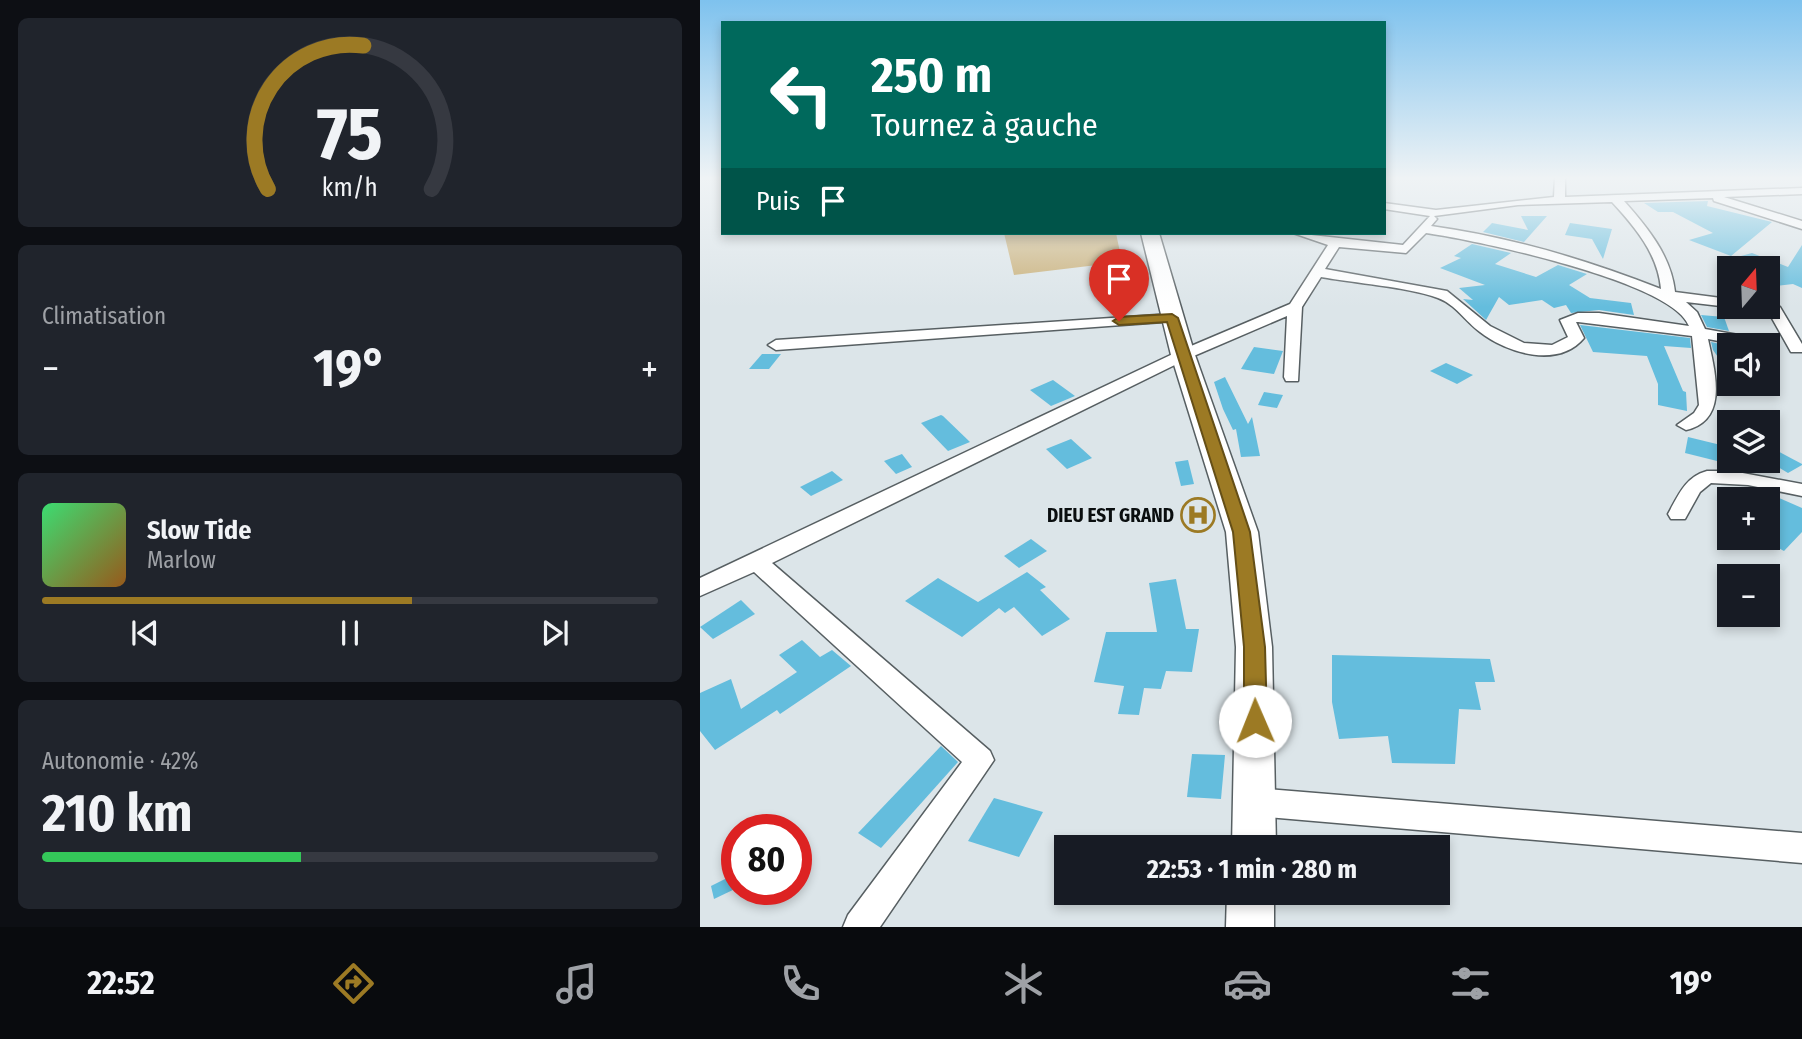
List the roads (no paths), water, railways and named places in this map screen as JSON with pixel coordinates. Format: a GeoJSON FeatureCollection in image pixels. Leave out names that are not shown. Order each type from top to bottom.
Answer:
{"type":"FeatureCollection","features":[{"type":"Feature","properties":{"kind":"highway"},"geometry":{"type":"LineString","coordinates":[[1151,235],[1183,355],[1242,532],[1254,647],[1255,835]]}},
{"type":"Feature","properties":{"kind":"highway"},"geometry":{"type":"LineString","coordinates":[[1250,927],[1251,905]]}},
{"type":"Feature","properties":{"kind":"street"},"geometry":{"type":"LineString","coordinates":[[1306,235],[1335,243],[1406,249],[1430,220]]}},
{"type":"Feature","properties":{"kind":"street"},"geometry":{"type":"LineString","coordinates":[[1634,220],[1647,234],[1659,256],[1668,281],[1669,297],[1692,315],[1698,334],[1708,405],[1701,417],[1686,425]]}},
{"type":"Feature","properties":{"kind":"street"},"geometry":{"type":"LineString","coordinates":[[1423,229],[1485,239],[1577,264],[1669,297],[1717,302]]}},
{"type":"Feature","properties":{"kind":"street"},"geometry":{"type":"LineString","coordinates":[[1292,377],[1295,307],[1335,243]]}},
{"type":"Feature","properties":{"kind":"street"},"geometry":{"type":"LineString","coordinates":[[1317,272],[1442,294],[1452,299],[1485,329],[1536,351],[1549,351],[1570,344],[1576,338],[1567,320],[1569,316],[1616,318],[1717,337]]}},
{"type":"Feature","properties":{"kind":"street"},"geometry":{"type":"LineString","coordinates":[[700,588],[758,563],[1183,355],[1295,307]]}},
{"type":"Feature","properties":{"kind":"street"},"geometry":{"type":"LineString","coordinates":[[776,345],[1172,318]]}},
{"type":"Feature","properties":{"kind":"street"},"geometry":{"type":"LineString","coordinates":[[1780,318],[1800,350]]}},
{"type":"Feature","properties":{"kind":"street"},"geometry":{"type":"LineString","coordinates":[[1780,347],[1800,350]]}},
{"type":"Feature","properties":{"kind":"street"},"geometry":{"type":"LineString","coordinates":[[1678,514],[1699,481],[1707,476],[1724,475],[1802,490]]}},
{"type":"Feature","properties":{"kind":"street"},"geometry":{"type":"LineString","coordinates":[[758,563],[980,760],[860,927]]}},
{"type":"Feature","properties":{"kind":"street"},"geometry":{"type":"LineString","coordinates":[[1256,802],[1802,848]]}},
{"type":"Feature","properties":{"kind":"place","name":"DIEU EST GRAND"},"geometry":{"type":"Point","coordinates":[1198,515]}}]}
